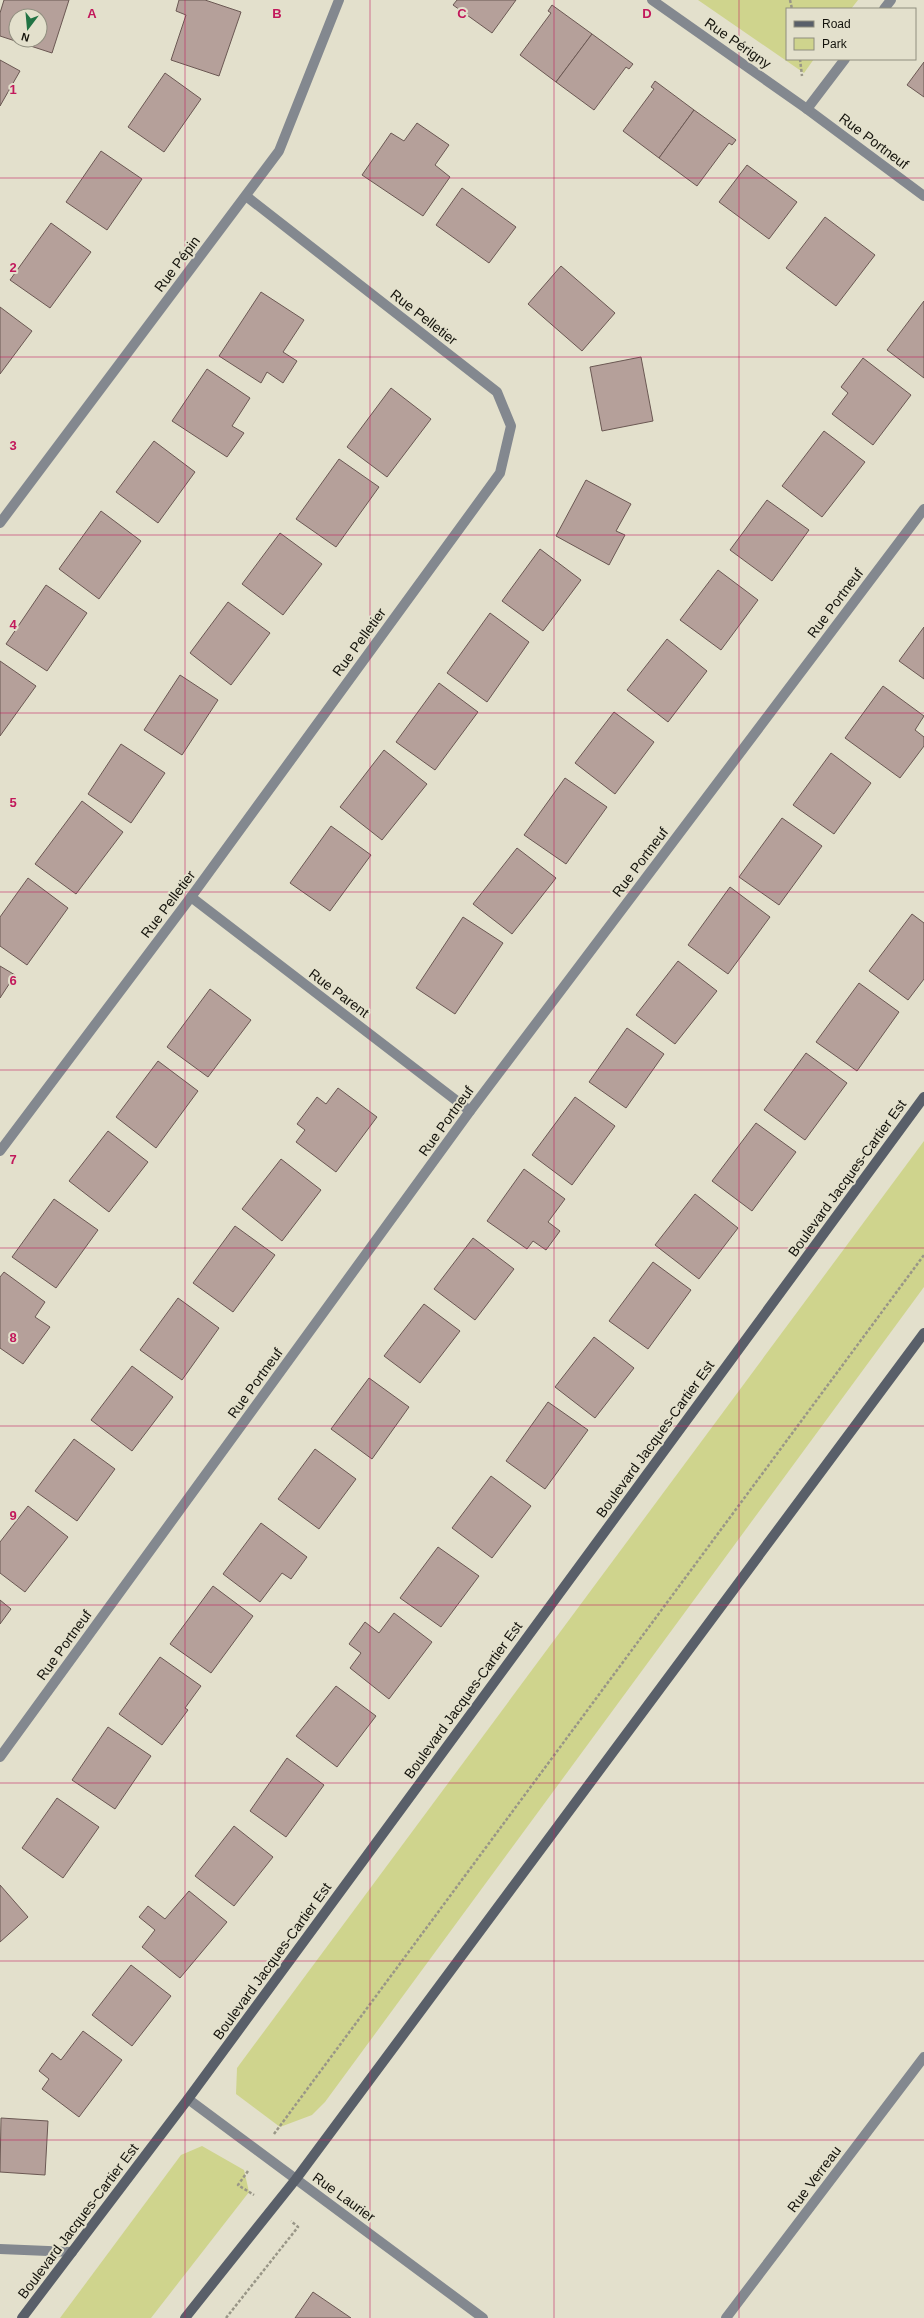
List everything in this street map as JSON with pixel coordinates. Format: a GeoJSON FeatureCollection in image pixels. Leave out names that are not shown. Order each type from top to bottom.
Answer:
{"type":"FeatureCollection","features":[{"type":"Feature","properties":{"kind":"main road","name":"Boulevard Jacques-Cartier Est"},"geometry":{"type":"LineString","coordinates":[[22,2318],[188,2100],[924,1097]]}},
{"type":"Feature","properties":{"kind":"main road"},"geometry":{"type":"LineString","coordinates":[[186,2318],[296,2179],[924,1333]]}},
{"type":"Feature","properties":{"kind":"street","name":"Rue Pépin"},"geometry":{"type":"LineString","coordinates":[[0,523],[279,151],[339,0]]}},
{"type":"Feature","properties":{"kind":"street","name":"Rue Périgny"},"geometry":{"type":"LineString","coordinates":[[652,0],[807,109]]}},
{"type":"Feature","properties":{"kind":"street"},"geometry":{"type":"LineString","coordinates":[[885,8],[891,0]]}},
{"type":"Feature","properties":{"kind":"street"},"geometry":{"type":"LineString","coordinates":[[807,109],[844,60]]}},
{"type":"Feature","properties":{"kind":"street","name":"Rue Portneuf"},"geometry":{"type":"LineString","coordinates":[[807,109],[924,196]]}},
{"type":"Feature","properties":{"kind":"street","name":"Rue Pelletier"},"geometry":{"type":"LineString","coordinates":[[0,1151],[191,897],[500,473],[511,426],[497,392],[246,196]]}},
{"type":"Feature","properties":{"kind":"street","name":"Rue Portneuf"},"geometry":{"type":"LineString","coordinates":[[0,1757],[470,1111],[924,509]]}},
{"type":"Feature","properties":{"kind":"street","name":"Rue Parent"},"geometry":{"type":"LineString","coordinates":[[191,897],[470,1111]]}},
{"type":"Feature","properties":{"kind":"street","name":"Rue Verreau"},"geometry":{"type":"LineString","coordinates":[[726,2318],[924,2057]]}},
{"type":"Feature","properties":{"kind":"street","name":"Rue Laurier"},"geometry":{"type":"LineString","coordinates":[[188,2100],[483,2318]]}},
{"type":"Feature","properties":{"kind":"street"},"geometry":{"type":"LineString","coordinates":[[0,2249],[72,2252]]}},
{"type":"Feature","properties":{"kind":"path"},"geometry":{"type":"LineString","coordinates":[[226,2318],[298,2227],[273,2208],[238,2185],[260,2153],[924,1255]]}},
{"type":"Feature","properties":{"kind":"green space"},"geometry":{"type":"Polygon","coordinates":[[[698,0],[858,0],[852,8],[786,8],[786,60],[813,60],[804,73],[698,0]]]}},
{"type":"Feature","properties":{"kind":"green space"},"geometry":{"type":"Polygon","coordinates":[[[924,1141],[924,1287],[325,2102],[312,2115],[280,2127],[236,2094],[237,2068],[924,1141]]]}},
{"type":"Feature","properties":{"kind":"green space"},"geometry":{"type":"Polygon","coordinates":[[[202,2146],[244,2170],[249,2192],[151,2318],[60,2318],[181,2155],[202,2146]]]}},
{"type":"Feature","properties":{"kind":"building"},"geometry":{"type":"Polygon","coordinates":[[[4,0],[69,0],[52,53],[37,48],[48,48],[48,8],[8,8],[8,39],[0,36],[0,13],[4,0]]]}},
{"type":"Feature","properties":{"kind":"building"},"geometry":{"type":"Polygon","coordinates":[[[179,0],[205,0],[241,12],[219,76],[171,60],[186,15],[176,11],[179,0]]]}},
{"type":"Feature","properties":{"kind":"building"},"geometry":{"type":"Polygon","coordinates":[[[457,0],[516,0],[492,33],[453,5],[457,0]]]}},
{"type":"Feature","properties":{"kind":"building"},"geometry":{"type":"Polygon","coordinates":[[[552,5],[592,34],[556,82],[520,55],[551,13],[548,11],[552,5]]]}},
{"type":"Feature","properties":{"kind":"building"},"geometry":{"type":"Polygon","coordinates":[[[592,34],[633,64],[629,69],[626,67],[594,110],[556,82],[592,34]]]}},
{"type":"Feature","properties":{"kind":"building"},"geometry":{"type":"Polygon","coordinates":[[[0,60],[20,71],[0,106],[0,60]]]}},
{"type":"Feature","properties":{"kind":"building"},"geometry":{"type":"Polygon","coordinates":[[[924,62],[924,97],[907,85],[924,62]]]}},
{"type":"Feature","properties":{"kind":"building"},"geometry":{"type":"Polygon","coordinates":[[[165,73],[201,99],[164,152],[128,127],[165,73]]]}},
{"type":"Feature","properties":{"kind":"building"},"geometry":{"type":"Polygon","coordinates":[[[655,81],[694,110],[659,158],[623,131],[654,89],[651,87],[655,81]]]}},
{"type":"Feature","properties":{"kind":"building"},"geometry":{"type":"Polygon","coordinates":[[[694,110],[736,140],[732,145],[729,143],[697,186],[659,158],[694,110]]]}},
{"type":"Feature","properties":{"kind":"building"},"geometry":{"type":"Polygon","coordinates":[[[417,123],[449,145],[435,165],[450,177],[423,216],[362,175],[391,133],[404,141],[417,123]]]}},
{"type":"Feature","properties":{"kind":"building"},"geometry":{"type":"Polygon","coordinates":[[[101,151],[142,179],[107,230],[66,202],[101,151]]]}},
{"type":"Feature","properties":{"kind":"building"},"geometry":{"type":"Polygon","coordinates":[[[747,165],[797,202],[769,239],[719,202],[747,165]]]}},
{"type":"Feature","properties":{"kind":"building"},"geometry":{"type":"Polygon","coordinates":[[[462,188],[516,227],[489,263],[436,225],[462,188]]]}},
{"type":"Feature","properties":{"kind":"building"},"geometry":{"type":"Polygon","coordinates":[[[825,217],[875,255],[836,306],[786,268],[825,217]]]}},
{"type":"Feature","properties":{"kind":"building"},"geometry":{"type":"Polygon","coordinates":[[[51,223],[91,252],[50,308],[10,280],[51,223]]]}},
{"type":"Feature","properties":{"kind":"building"},"geometry":{"type":"Polygon","coordinates":[[[561,266],[615,313],[582,351],[528,304],[561,266]]]}},
{"type":"Feature","properties":{"kind":"building"},"geometry":{"type":"Polygon","coordinates":[[[261,292],[304,320],[283,352],[297,361],[283,383],[267,372],[261,383],[219,356],[261,292]]]}},
{"type":"Feature","properties":{"kind":"building"},"geometry":{"type":"Polygon","coordinates":[[[924,301],[924,378],[887,350],[924,301]]]}},
{"type":"Feature","properties":{"kind":"building"},"geometry":{"type":"Polygon","coordinates":[[[0,307],[32,331],[0,374],[0,307]]]}},
{"type":"Feature","properties":{"kind":"building"},"geometry":{"type":"Polygon","coordinates":[[[641,357],[653,421],[602,431],[590,367],[641,357]]]}},
{"type":"Feature","properties":{"kind":"building"},"geometry":{"type":"Polygon","coordinates":[[[863,358],[911,395],[873,445],[832,414],[848,393],[841,387],[863,358]]]}},
{"type":"Feature","properties":{"kind":"building"},"geometry":{"type":"Polygon","coordinates":[[[207,369],[250,398],[232,426],[244,433],[227,457],[172,421],[207,369]]]}},
{"type":"Feature","properties":{"kind":"building"},"geometry":{"type":"Polygon","coordinates":[[[391,388],[431,419],[387,477],[347,447],[391,388]]]}},
{"type":"Feature","properties":{"kind":"building"},"geometry":{"type":"Polygon","coordinates":[[[824,431],[865,462],[822,517],[782,486],[824,431]]]}},
{"type":"Feature","properties":{"kind":"building"},"geometry":{"type":"Polygon","coordinates":[[[154,441],[195,472],[158,523],[116,492],[154,441]]]}},
{"type":"Feature","properties":{"kind":"building"},"geometry":{"type":"Polygon","coordinates":[[[339,459],[379,487],[336,547],[296,519],[339,459]]]}},
{"type":"Feature","properties":{"kind":"building"},"geometry":{"type":"Polygon","coordinates":[[[586,480],[631,504],[616,531],[625,535],[609,565],[556,536],[586,480]]]}},
{"type":"Feature","properties":{"kind":"building"},"geometry":{"type":"Polygon","coordinates":[[[767,500],[809,530],[772,581],[730,550],[767,500]]]}},
{"type":"Feature","properties":{"kind":"building"},"geometry":{"type":"Polygon","coordinates":[[[101,511],[141,541],[99,599],[59,569],[101,511]]]}},
{"type":"Feature","properties":{"kind":"building"},"geometry":{"type":"Polygon","coordinates":[[[280,533],[322,564],[283,615],[242,584],[280,533]]]}},
{"type":"Feature","properties":{"kind":"building"},"geometry":{"type":"Polygon","coordinates":[[[540,549],[581,580],[543,631],[502,601],[540,549]]]}},
{"type":"Feature","properties":{"kind":"building"},"geometry":{"type":"Polygon","coordinates":[[[718,570],[758,600],[721,650],[680,620],[718,570]]]}},
{"type":"Feature","properties":{"kind":"building"},"geometry":{"type":"Polygon","coordinates":[[[46,585],[87,613],[47,671],[6,644],[46,585]]]}},
{"type":"Feature","properties":{"kind":"building"},"geometry":{"type":"Polygon","coordinates":[[[228,602],[270,633],[231,685],[190,653],[228,602]]]}},
{"type":"Feature","properties":{"kind":"building"},"geometry":{"type":"Polygon","coordinates":[[[490,613],[529,642],[487,702],[447,673],[490,613]]]}},
{"type":"Feature","properties":{"kind":"building"},"geometry":{"type":"Polygon","coordinates":[[[924,627],[924,679],[899,661],[924,627]]]}},
{"type":"Feature","properties":{"kind":"building"},"geometry":{"type":"Polygon","coordinates":[[[667,639],[707,671],[668,722],[627,690],[667,639]]]}},
{"type":"Feature","properties":{"kind":"building"},"geometry":{"type":"Polygon","coordinates":[[[0,661],[36,686],[0,736],[0,661]]]}},
{"type":"Feature","properties":{"kind":"building"},"geometry":{"type":"Polygon","coordinates":[[[180,675],[218,700],[182,755],[144,730],[180,675]]]}},
{"type":"Feature","properties":{"kind":"building"},"geometry":{"type":"Polygon","coordinates":[[[439,683],[478,712],[435,770],[396,742],[439,683]]]}},
{"type":"Feature","properties":{"kind":"building"},"geometry":{"type":"Polygon","coordinates":[[[883,686],[924,716],[915,730],[924,737],[924,746],[900,778],[845,738],[883,686]]]}},
{"type":"Feature","properties":{"kind":"building"},"geometry":{"type":"Polygon","coordinates":[[[614,712],[654,742],[615,794],[575,763],[614,712]]]}},
{"type":"Feature","properties":{"kind":"building"},"geometry":{"type":"Polygon","coordinates":[[[121,744],[165,773],[131,823],[88,794],[121,744]]]}},
{"type":"Feature","properties":{"kind":"building"},"geometry":{"type":"Polygon","coordinates":[[[384,750],[427,784],[382,840],[340,807],[384,750]]]}},
{"type":"Feature","properties":{"kind":"building"},"geometry":{"type":"Polygon","coordinates":[[[831,753],[871,783],[834,834],[793,805],[831,753]]]}},
{"type":"Feature","properties":{"kind":"building"},"geometry":{"type":"Polygon","coordinates":[[[565,778],[607,807],[566,864],[524,835],[565,778]]]}},
{"type":"Feature","properties":{"kind":"building"},"geometry":{"type":"Polygon","coordinates":[[[82,801],[123,832],[76,894],[35,864],[82,801]]]}},
{"type":"Feature","properties":{"kind":"building"},"geometry":{"type":"Polygon","coordinates":[[[782,818],[822,846],[779,905],[739,877],[782,818]]]}},
{"type":"Feature","properties":{"kind":"building"},"geometry":{"type":"Polygon","coordinates":[[[331,826],[371,855],[330,911],[290,883],[331,826]]]}},
{"type":"Feature","properties":{"kind":"building"},"geometry":{"type":"Polygon","coordinates":[[[517,848],[556,878],[512,934],[473,904],[517,848]]]}},
{"type":"Feature","properties":{"kind":"building"},"geometry":{"type":"Polygon","coordinates":[[[28,878],[68,908],[27,965],[0,946],[0,917],[28,878]]]}},
{"type":"Feature","properties":{"kind":"building"},"geometry":{"type":"Polygon","coordinates":[[[730,887],[770,917],[728,974],[688,945],[730,887]]]}},
{"type":"Feature","properties":{"kind":"building"},"geometry":{"type":"Polygon","coordinates":[[[912,914],[924,923],[924,979],[908,1000],[869,971],[912,914]]]}},
{"type":"Feature","properties":{"kind":"building"},"geometry":{"type":"Polygon","coordinates":[[[463,917],[503,943],[455,1014],[416,988],[463,917]]]}},
{"type":"Feature","properties":{"kind":"building"},"geometry":{"type":"Polygon","coordinates":[[[678,961],[717,991],[675,1044],[636,1015],[678,961]]]}},
{"type":"Feature","properties":{"kind":"building"},"geometry":{"type":"Polygon","coordinates":[[[0,966],[15,975],[0,998],[0,966]]]}},
{"type":"Feature","properties":{"kind":"building"},"geometry":{"type":"Polygon","coordinates":[[[859,983],[899,1012],[857,1071],[816,1042],[859,983]]]}},
{"type":"Feature","properties":{"kind":"building"},"geometry":{"type":"Polygon","coordinates":[[[210,989],[251,1020],[208,1077],[167,1047],[210,989]]]}},
{"type":"Feature","properties":{"kind":"building"},"geometry":{"type":"Polygon","coordinates":[[[627,1028],[664,1054],[626,1108],[589,1082],[627,1028]]]}},
{"type":"Feature","properties":{"kind":"building"},"geometry":{"type":"Polygon","coordinates":[[[806,1053],[847,1083],[805,1140],[764,1110],[806,1053]]]}},
{"type":"Feature","properties":{"kind":"building"},"geometry":{"type":"Polygon","coordinates":[[[158,1061],[198,1091],[156,1148],[116,1117],[158,1061]]]}},
{"type":"Feature","properties":{"kind":"building"},"geometry":{"type":"Polygon","coordinates":[[[338,1088],[377,1117],[336,1172],[296,1142],[305,1130],[297,1124],[317,1097],[326,1104],[338,1088]]]}},
{"type":"Feature","properties":{"kind":"building"},"geometry":{"type":"Polygon","coordinates":[[[575,1097],[615,1126],[572,1185],[532,1155],[575,1097]]]}},
{"type":"Feature","properties":{"kind":"building"},"geometry":{"type":"Polygon","coordinates":[[[756,1123],[796,1152],[752,1211],[712,1181],[756,1123]]]}},
{"type":"Feature","properties":{"kind":"building"},"geometry":{"type":"Polygon","coordinates":[[[108,1131],[148,1162],[109,1212],[69,1181],[108,1131]]]}},
{"type":"Feature","properties":{"kind":"building"},"geometry":{"type":"Polygon","coordinates":[[[281,1159],[321,1190],[282,1241],[242,1209],[281,1159]]]}},
{"type":"Feature","properties":{"kind":"building"},"geometry":{"type":"Polygon","coordinates":[[[524,1169],[565,1199],[548,1222],[560,1231],[546,1250],[533,1241],[527,1249],[487,1221],[524,1169]]]}},
{"type":"Feature","properties":{"kind":"building"},"geometry":{"type":"Polygon","coordinates":[[[695,1194],[738,1228],[699,1279],[655,1245],[695,1194]]]}},
{"type":"Feature","properties":{"kind":"building"},"geometry":{"type":"Polygon","coordinates":[[[54,1199],[98,1230],[56,1288],[12,1257],[54,1199]]]}},
{"type":"Feature","properties":{"kind":"building"},"geometry":{"type":"Polygon","coordinates":[[[235,1226],[275,1255],[233,1312],[193,1283],[235,1226]]]}},
{"type":"Feature","properties":{"kind":"building"},"geometry":{"type":"Polygon","coordinates":[[[473,1238],[514,1269],[475,1320],[434,1289],[473,1238]]]}},
{"type":"Feature","properties":{"kind":"building"},"geometry":{"type":"Polygon","coordinates":[[[653,1262],[691,1290],[648,1349],[609,1321],[653,1262]]]}},
{"type":"Feature","properties":{"kind":"building"},"geometry":{"type":"Polygon","coordinates":[[[4,1272],[45,1302],[35,1317],[50,1327],[23,1364],[0,1348],[0,1277],[4,1272]]]}},
{"type":"Feature","properties":{"kind":"building"},"geometry":{"type":"Polygon","coordinates":[[[178,1298],[219,1328],[182,1380],[140,1350],[178,1298]]]}},
{"type":"Feature","properties":{"kind":"building"},"geometry":{"type":"Polygon","coordinates":[[[424,1304],[460,1331],[420,1383],[384,1356],[424,1304]]]}},
{"type":"Feature","properties":{"kind":"building"},"geometry":{"type":"Polygon","coordinates":[[[594,1337],[634,1368],[595,1418],[555,1387],[594,1337]]]}},
{"type":"Feature","properties":{"kind":"building"},"geometry":{"type":"Polygon","coordinates":[[[132,1366],[173,1397],[132,1451],[91,1420],[132,1366]]]}},
{"type":"Feature","properties":{"kind":"building"},"geometry":{"type":"Polygon","coordinates":[[[369,1378],[409,1407],[372,1459],[331,1429],[369,1378]]]}},
{"type":"Feature","properties":{"kind":"building"},"geometry":{"type":"Polygon","coordinates":[[[548,1402],[588,1430],[545,1489],[506,1461],[548,1402]]]}},
{"type":"Feature","properties":{"kind":"building"},"geometry":{"type":"Polygon","coordinates":[[[74,1439],[115,1469],[77,1521],[35,1491],[74,1439]]]}},
{"type":"Feature","properties":{"kind":"building"},"geometry":{"type":"Polygon","coordinates":[[[315,1449],[356,1479],[319,1529],[278,1499],[315,1449]]]}},
{"type":"Feature","properties":{"kind":"building"},"geometry":{"type":"Polygon","coordinates":[[[491,1476],[531,1506],[492,1558],[452,1528],[491,1476]]]}},
{"type":"Feature","properties":{"kind":"building"},"geometry":{"type":"Polygon","coordinates":[[[28,1506],[68,1537],[25,1592],[0,1573],[0,1542],[28,1506]]]}},
{"type":"Feature","properties":{"kind":"building"},"geometry":{"type":"Polygon","coordinates":[[[261,1523],[307,1557],[291,1579],[282,1573],[260,1602],[223,1574],[261,1523]]]}},
{"type":"Feature","properties":{"kind":"building"},"geometry":{"type":"Polygon","coordinates":[[[438,1547],[479,1576],[441,1627],[400,1598],[438,1547]]]}},
{"type":"Feature","properties":{"kind":"building"},"geometry":{"type":"Polygon","coordinates":[[[213,1586],[253,1616],[211,1673],[170,1644],[213,1586]]]}},
{"type":"Feature","properties":{"kind":"building"},"geometry":{"type":"Polygon","coordinates":[[[0,1600],[11,1609],[0,1624],[0,1600]]]}},
{"type":"Feature","properties":{"kind":"building"},"geometry":{"type":"Polygon","coordinates":[[[394,1613],[432,1642],[389,1699],[350,1668],[361,1653],[349,1644],[365,1622],[379,1633],[394,1613]]]}},
{"type":"Feature","properties":{"kind":"building"},"geometry":{"type":"Polygon","coordinates":[[[160,1657],[201,1686],[185,1708],[188,1710],[162,1745],[119,1714],[160,1657]]]}},
{"type":"Feature","properties":{"kind":"building"},"geometry":{"type":"Polygon","coordinates":[[[336,1686],[376,1716],[337,1767],[296,1736],[336,1686]]]}},
{"type":"Feature","properties":{"kind":"building"},"geometry":{"type":"Polygon","coordinates":[[[108,1727],[151,1756],[115,1809],[72,1780],[108,1727]]]}},
{"type":"Feature","properties":{"kind":"building"},"geometry":{"type":"Polygon","coordinates":[[[287,1758],[324,1785],[286,1837],[250,1811],[287,1758]]]}},
{"type":"Feature","properties":{"kind":"building"},"geometry":{"type":"Polygon","coordinates":[[[57,1798],[99,1827],[63,1878],[22,1848],[57,1798]]]}},
{"type":"Feature","properties":{"kind":"building"},"geometry":{"type":"Polygon","coordinates":[[[234,1826],[273,1857],[234,1906],[195,1876],[234,1826]]]}},
{"type":"Feature","properties":{"kind":"building"},"geometry":{"type":"Polygon","coordinates":[[[0,1885],[28,1917],[0,1942],[0,1885]]]}},
{"type":"Feature","properties":{"kind":"building"},"geometry":{"type":"Polygon","coordinates":[[[189,1891],[227,1922],[180,1978],[142,1947],[155,1930],[139,1917],[148,1906],[165,1919],[189,1891]]]}},
{"type":"Feature","properties":{"kind":"building"},"geometry":{"type":"Polygon","coordinates":[[[131,1965],[171,1996],[132,2046],[92,2015],[131,1965]]]}},
{"type":"Feature","properties":{"kind":"building"},"geometry":{"type":"Polygon","coordinates":[[[83,2031],[122,2060],[79,2117],[42,2089],[49,2079],[39,2071],[52,2053],[61,2060],[83,2031]]]}},
{"type":"Feature","properties":{"kind":"building"},"geometry":{"type":"Polygon","coordinates":[[[1,2118],[48,2121],[45,2175],[0,2172],[1,2118]]]}},
{"type":"Feature","properties":{"kind":"building"},"geometry":{"type":"Polygon","coordinates":[[[313,2292],[351,2318],[295,2318],[313,2292]]]}}]}
